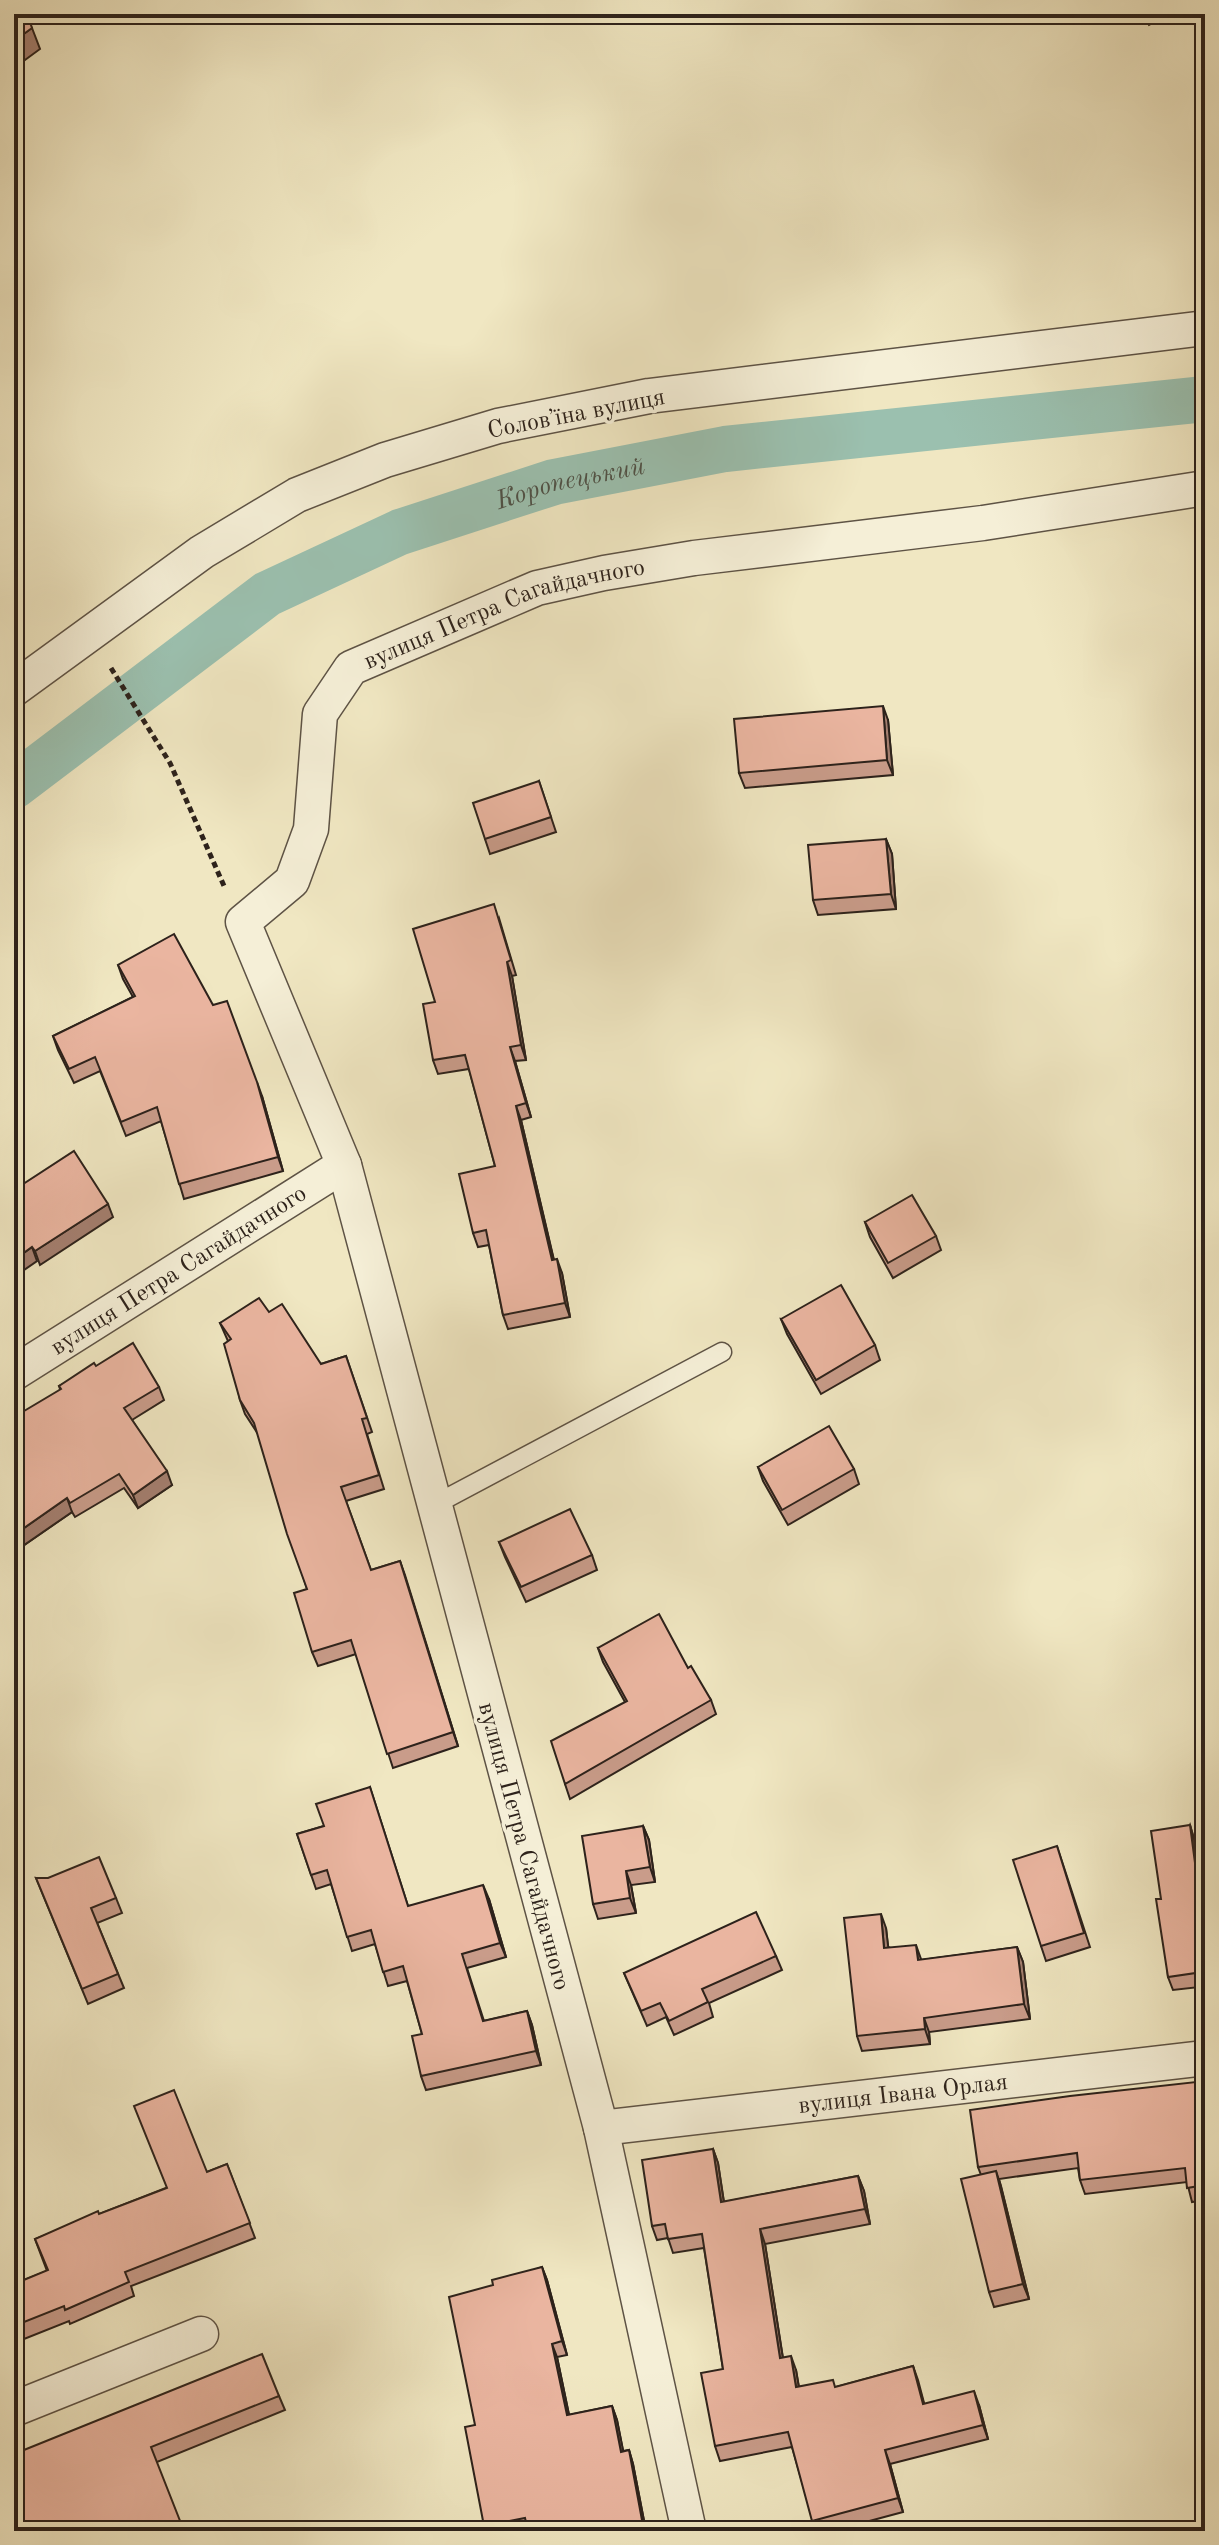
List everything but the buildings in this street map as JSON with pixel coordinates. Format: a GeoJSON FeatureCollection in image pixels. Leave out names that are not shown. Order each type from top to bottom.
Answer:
{"type":"FeatureCollection","features":[{"type":"Feature","properties":{"kind":"street","name":"Соловʼїна вулиця"},"geometry":{"type":"LineString","coordinates":[[14,689],[202,552],[297,495],[385,460],[498,426],[649,396],[1205,328]]}},
{"type":"Feature","properties":{"kind":"street","name":"вулиця Петра Сагайдачного"},"geometry":{"type":"LineString","coordinates":[[689,2531],[601,2128],[344,1165],[243,922],[292,881],[311,829],[320,714],[351,668],[537,588],[604,573],[694,558],[983,523],[1205,488]]}},
{"type":"Feature","properties":{"kind":"street","name":"вулиця Петра Сагайдачного"},"geometry":{"type":"LineString","coordinates":[[14,1373],[344,1165]]}},
{"type":"Feature","properties":{"kind":"street","name":"вулиця Івана Орлая"},"geometry":{"type":"LineString","coordinates":[[601,2128],[1205,2058]]}},
{"type":"Feature","properties":{"kind":"street"},"geometry":{"type":"LineString","coordinates":[[14,2409],[201,2334]]}},
{"type":"Feature","properties":{"kind":"lane"},"geometry":{"type":"LineString","coordinates":[[434,1505],[722,1352]]}},
{"type":"Feature","properties":{"kind":"path"},"geometry":{"type":"LineString","coordinates":[[113,671],[182,786],[243,922]]}},
{"type":"Feature","properties":{"kind":"waterway","name":"Коропецький"},"geometry":{"type":"LineString","coordinates":[[14,786],[267,594],[400,532],[554,482],[725,449],[1205,399]]}}]}
